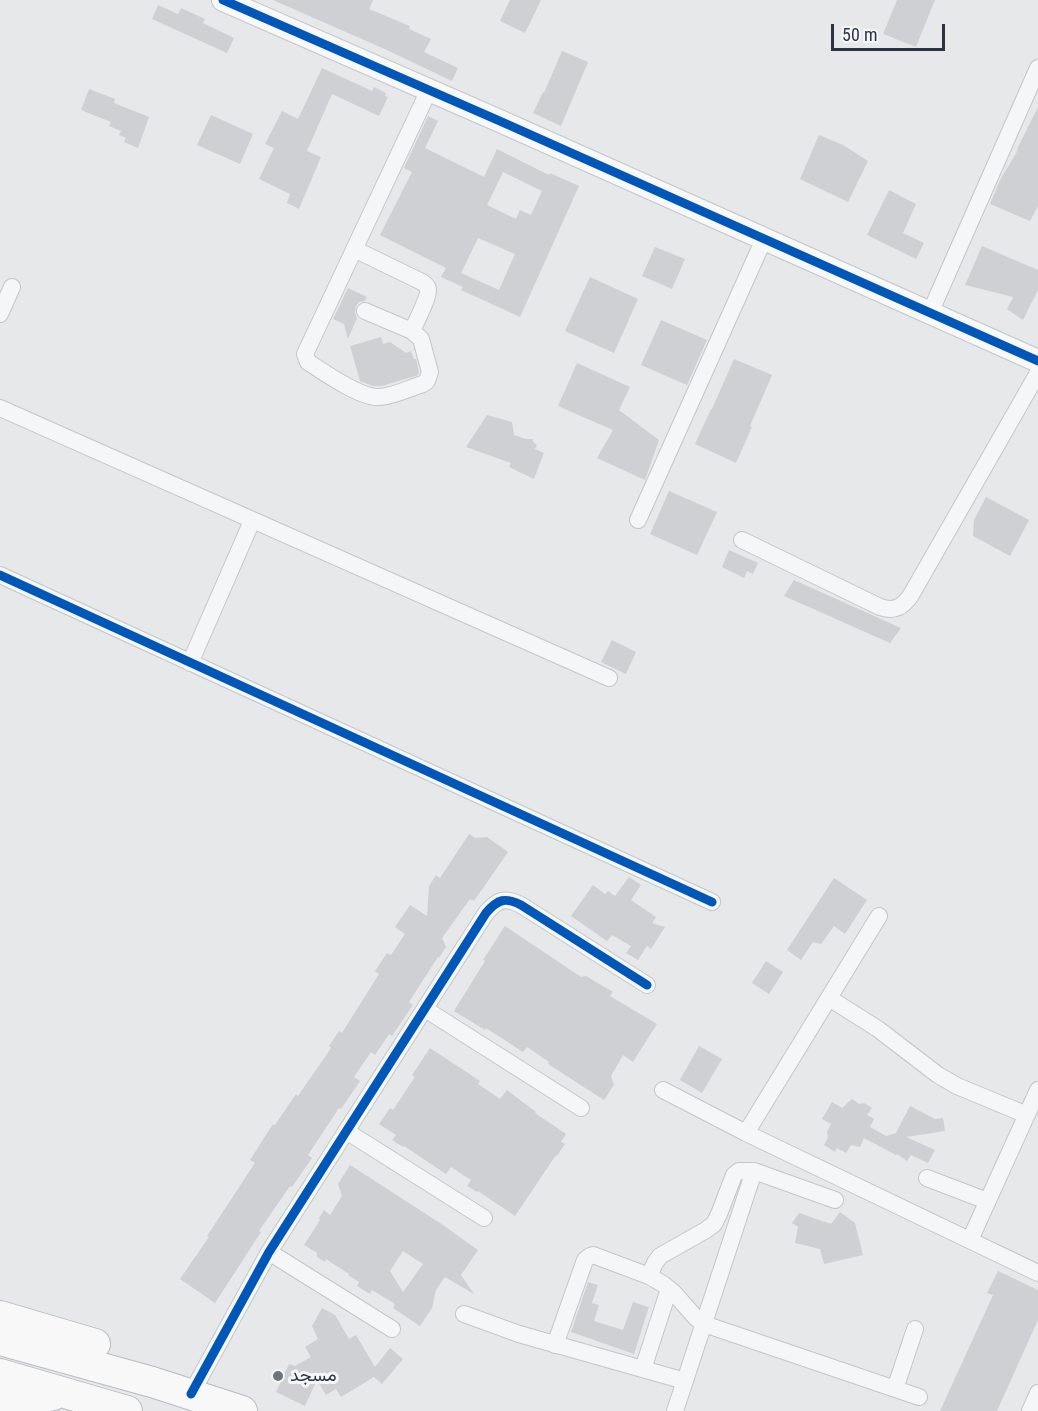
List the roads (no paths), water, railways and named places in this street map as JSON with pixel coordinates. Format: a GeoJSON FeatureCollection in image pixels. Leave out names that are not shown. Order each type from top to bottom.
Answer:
{"type":"FeatureCollection","features":[{"type":"Feature","properties":{"kind":"highway"},"geometry":{"type":"LineString","coordinates":[[0,1316],[95,1345],[120,1358],[152,1382]]}},
{"type":"Feature","properties":{"kind":"highway"},"geometry":{"type":"LineString","coordinates":[[0,1340],[152,1382],[242,1411]]}},
{"type":"Feature","properties":{"kind":"highway"},"geometry":{"type":"LineString","coordinates":[[0,1374],[127,1411]]}},
{"type":"Feature","properties":{"kind":"highway"},"geometry":{"type":"LineString","coordinates":[[0,1397],[10,1400],[40,1398],[65,1393]]}},
{"type":"Feature","properties":{"kind":"street"},"geometry":{"type":"LineString","coordinates":[[223,0],[1038,361]]}},
{"type":"Feature","properties":{"kind":"street"},"geometry":{"type":"LineString","coordinates":[[930,313],[1038,68]]}},
{"type":"Feature","properties":{"kind":"street"},"geometry":{"type":"LineString","coordinates":[[365,311],[412,331],[421,339],[430,372],[423,384],[375,398],[364,395],[308,362],[305,354],[429,90]]}},
{"type":"Feature","properties":{"kind":"street"},"geometry":{"type":"LineString","coordinates":[[638,520],[764,239]]}},
{"type":"Feature","properties":{"kind":"street"},"geometry":{"type":"LineString","coordinates":[[354,249],[422,282],[427,287],[427,297],[412,331]]}},
{"type":"Feature","properties":{"kind":"street"},"geometry":{"type":"LineString","coordinates":[[0,314],[12,287]]}},
{"type":"Feature","properties":{"kind":"street"},"geometry":{"type":"LineString","coordinates":[[742,540],[880,607],[886,609],[899,607],[911,595],[1038,373]]}},
{"type":"Feature","properties":{"kind":"street"},"geometry":{"type":"LineString","coordinates":[[0,408],[609,678]]}},
{"type":"Feature","properties":{"kind":"street"},"geometry":{"type":"LineString","coordinates":[[190,663],[252,521]]}},
{"type":"Feature","properties":{"kind":"street"},"geometry":{"type":"LineString","coordinates":[[0,575],[712,902]]}},
{"type":"Feature","properties":{"kind":"street"},"geometry":{"type":"LineString","coordinates":[[191,1394],[269,1252],[486,913],[494,904],[503,900],[521,905],[647,985]]}},
{"type":"Feature","properties":{"kind":"street"},"geometry":{"type":"LineString","coordinates":[[746,1133],[879,916]]}},
{"type":"Feature","properties":{"kind":"street"},"geometry":{"type":"LineString","coordinates":[[829,998],[878,1029],[938,1075],[957,1086],[1027,1115]]}},
{"type":"Feature","properties":{"kind":"street"},"geometry":{"type":"LineString","coordinates":[[425,1009],[581,1108]]}},
{"type":"Feature","properties":{"kind":"street"},"geometry":{"type":"LineString","coordinates":[[663,1090],[746,1133],[1038,1273]]}},
{"type":"Feature","properties":{"kind":"street"},"geometry":{"type":"LineString","coordinates":[[970,1240],[1038,1090]]}},
{"type":"Feature","properties":{"kind":"street"},"geometry":{"type":"LineString","coordinates":[[346,1131],[484,1218]]}},
{"type":"Feature","properties":{"kind":"street"},"geometry":{"type":"LineString","coordinates":[[675,1411],[754,1171]]}},
{"type":"Feature","properties":{"kind":"street"},"geometry":{"type":"LineString","coordinates":[[649,1276],[660,1256],[714,1224],[736,1172],[754,1171],[835,1200]]}},
{"type":"Feature","properties":{"kind":"street"},"geometry":{"type":"LineString","coordinates":[[927,1178],[987,1201]]}},
{"type":"Feature","properties":{"kind":"street"},"geometry":{"type":"LineString","coordinates":[[269,1252],[392,1329]]}},
{"type":"Feature","properties":{"kind":"street"},"geometry":{"type":"LineString","coordinates":[[555,1345],[583,1263],[593,1255],[656,1279],[704,1324],[919,1397]]}},
{"type":"Feature","properties":{"kind":"street"},"geometry":{"type":"LineString","coordinates":[[643,1370],[669,1289]]}},
{"type":"Feature","properties":{"kind":"street"},"geometry":{"type":"LineString","coordinates":[[464,1314],[555,1345],[685,1381]]}},
{"type":"Feature","properties":{"kind":"street"},"geometry":{"type":"LineString","coordinates":[[895,1389],[915,1329]]}},
{"type":"Feature","properties":{"kind":"street"},"geometry":{"type":"LineString","coordinates":[[1030,1411],[1038,1393]]}},
{"type":"Feature","properties":{"kind":"place","name":"مسجد"},"geometry":{"type":"Point","coordinates":[278,1376]}}]}
